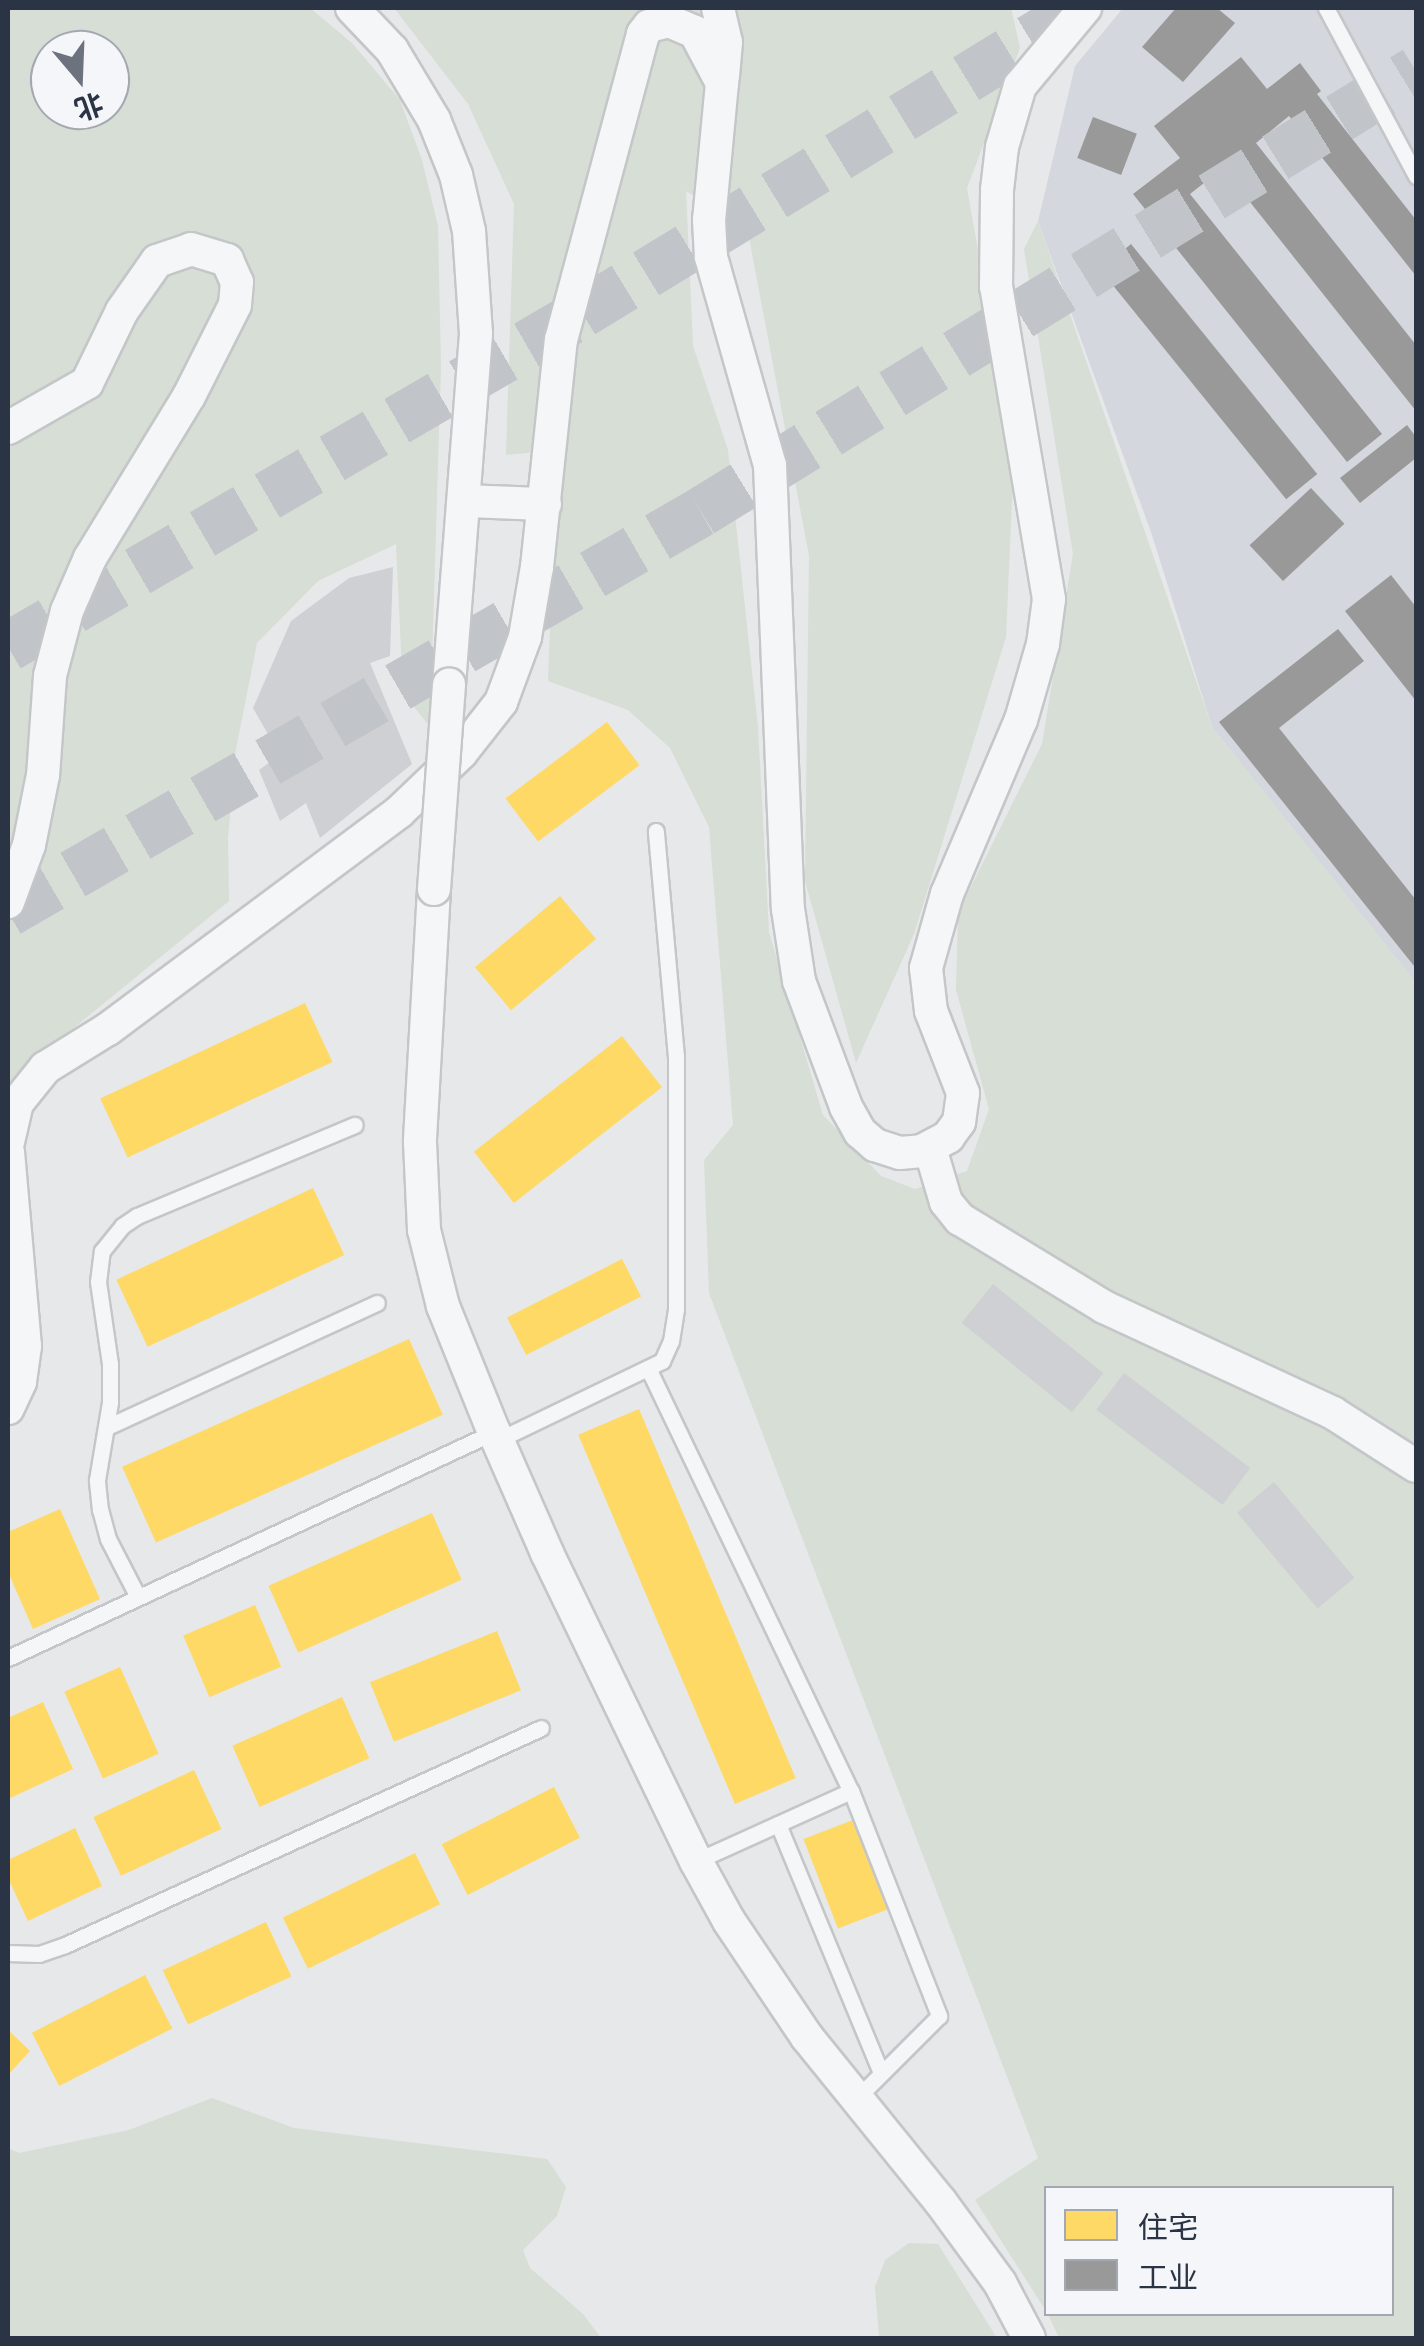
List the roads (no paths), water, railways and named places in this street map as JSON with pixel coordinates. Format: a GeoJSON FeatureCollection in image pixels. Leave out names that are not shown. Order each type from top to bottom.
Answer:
{"type":"FeatureCollection","features":[{"type":"Feature","properties":{"kind":"street"},"geometry":{"type":"LineString","coordinates":[[352,8],[392,50],[427,107],[456,175],[469,230],[476,334],[434,889],[420,1142],[424,1230],[443,1306],[547,1553],[696,1862],[760,1970],[970,2242],[1000,2284],[1029,2338]]}},
{"type":"Feature","properties":{"kind":"street"},"geometry":{"type":"LineString","coordinates":[[718,8],[726,42],[710,236],[720,296],[762,425],[770,465],[776,687],[792,950],[813,1022],[860,1132],[892,1152],[912,1154],[930,1148],[954,1130],[964,1102],[928,999],[926,968],[947,894],[1016,736],[1047,621],[1048,582],[996,288],[994,240],[1002,147],[1013,103],[1030,71],[1084,8]]}},
{"type":"Feature","properties":{"kind":"street"},"geometry":{"type":"LineString","coordinates":[[8,1142],[17,1103],[45,1068],[108,1030],[338,861],[436,781],[486,726],[501,702],[525,638],[545,504],[561,340],[643,34],[657,22],[669,20],[695,32],[722,83]]}},
{"type":"Feature","properties":{"kind":"street"},"geometry":{"type":"LineString","coordinates":[[8,428],[80,390],[94,373],[142,278],[157,261],[191,249],[227,260],[236,282],[234,305],[190,396],[98,544],[66,611],[50,676],[43,774],[29,844],[8,902]]}},
{"type":"Feature","properties":{"kind":"street"},"geometry":{"type":"LineString","coordinates":[[466,501],[545,504]]}},
{"type":"Feature","properties":{"kind":"street"},"geometry":{"type":"LineString","coordinates":[[930,1148],[946,1202],[960,1219],[1104,1307],[1332,1413],[1416,1466]]}},
{"type":"Feature","properties":{"kind":"street"},"geometry":{"type":"LineString","coordinates":[[8,1152],[25,1346],[16,1394],[8,1408]]}},
{"type":"Feature","properties":{"kind":"lane"},"geometry":{"type":"LineString","coordinates":[[1326,8],[1416,176]]}},
{"type":"Feature","properties":{"kind":"lane"},"geometry":{"type":"LineString","coordinates":[[8,1658],[662,1361],[671,1341],[676,1309],[676,1057],[656,831]]}},
{"type":"Feature","properties":{"kind":"lane"},"geometry":{"type":"LineString","coordinates":[[138,1597],[108,1540],[97,1480],[107,1427],[110,1364],[98,1270],[110,1239],[137,1216],[355,1125]]}},
{"type":"Feature","properties":{"kind":"lane"},"geometry":{"type":"LineString","coordinates":[[107,1427],[377,1302]]}},
{"type":"Feature","properties":{"kind":"lane"},"geometry":{"type":"LineString","coordinates":[[648,1368],[852,1791],[939,2016],[857,2098]]}},
{"type":"Feature","properties":{"kind":"lane"},"geometry":{"type":"LineString","coordinates":[[8,1952],[39,1954],[65,1945],[541,1728]]}},
{"type":"Feature","properties":{"kind":"lane"},"geometry":{"type":"LineString","coordinates":[[696,1862],[852,1791]]}},
{"type":"Feature","properties":{"kind":"lane"},"geometry":{"type":"LineString","coordinates":[[778,1824],[882,2073]]}},
{"type":"Feature","properties":{"kind":"tunnel"},"geometry":{"type":"LineString","coordinates":[[8,647],[582,313],[1082,8]]}},
{"type":"Feature","properties":{"kind":"tunnel"},"geometry":{"type":"LineString","coordinates":[[8,912],[701,512],[1416,71]]}}]}
